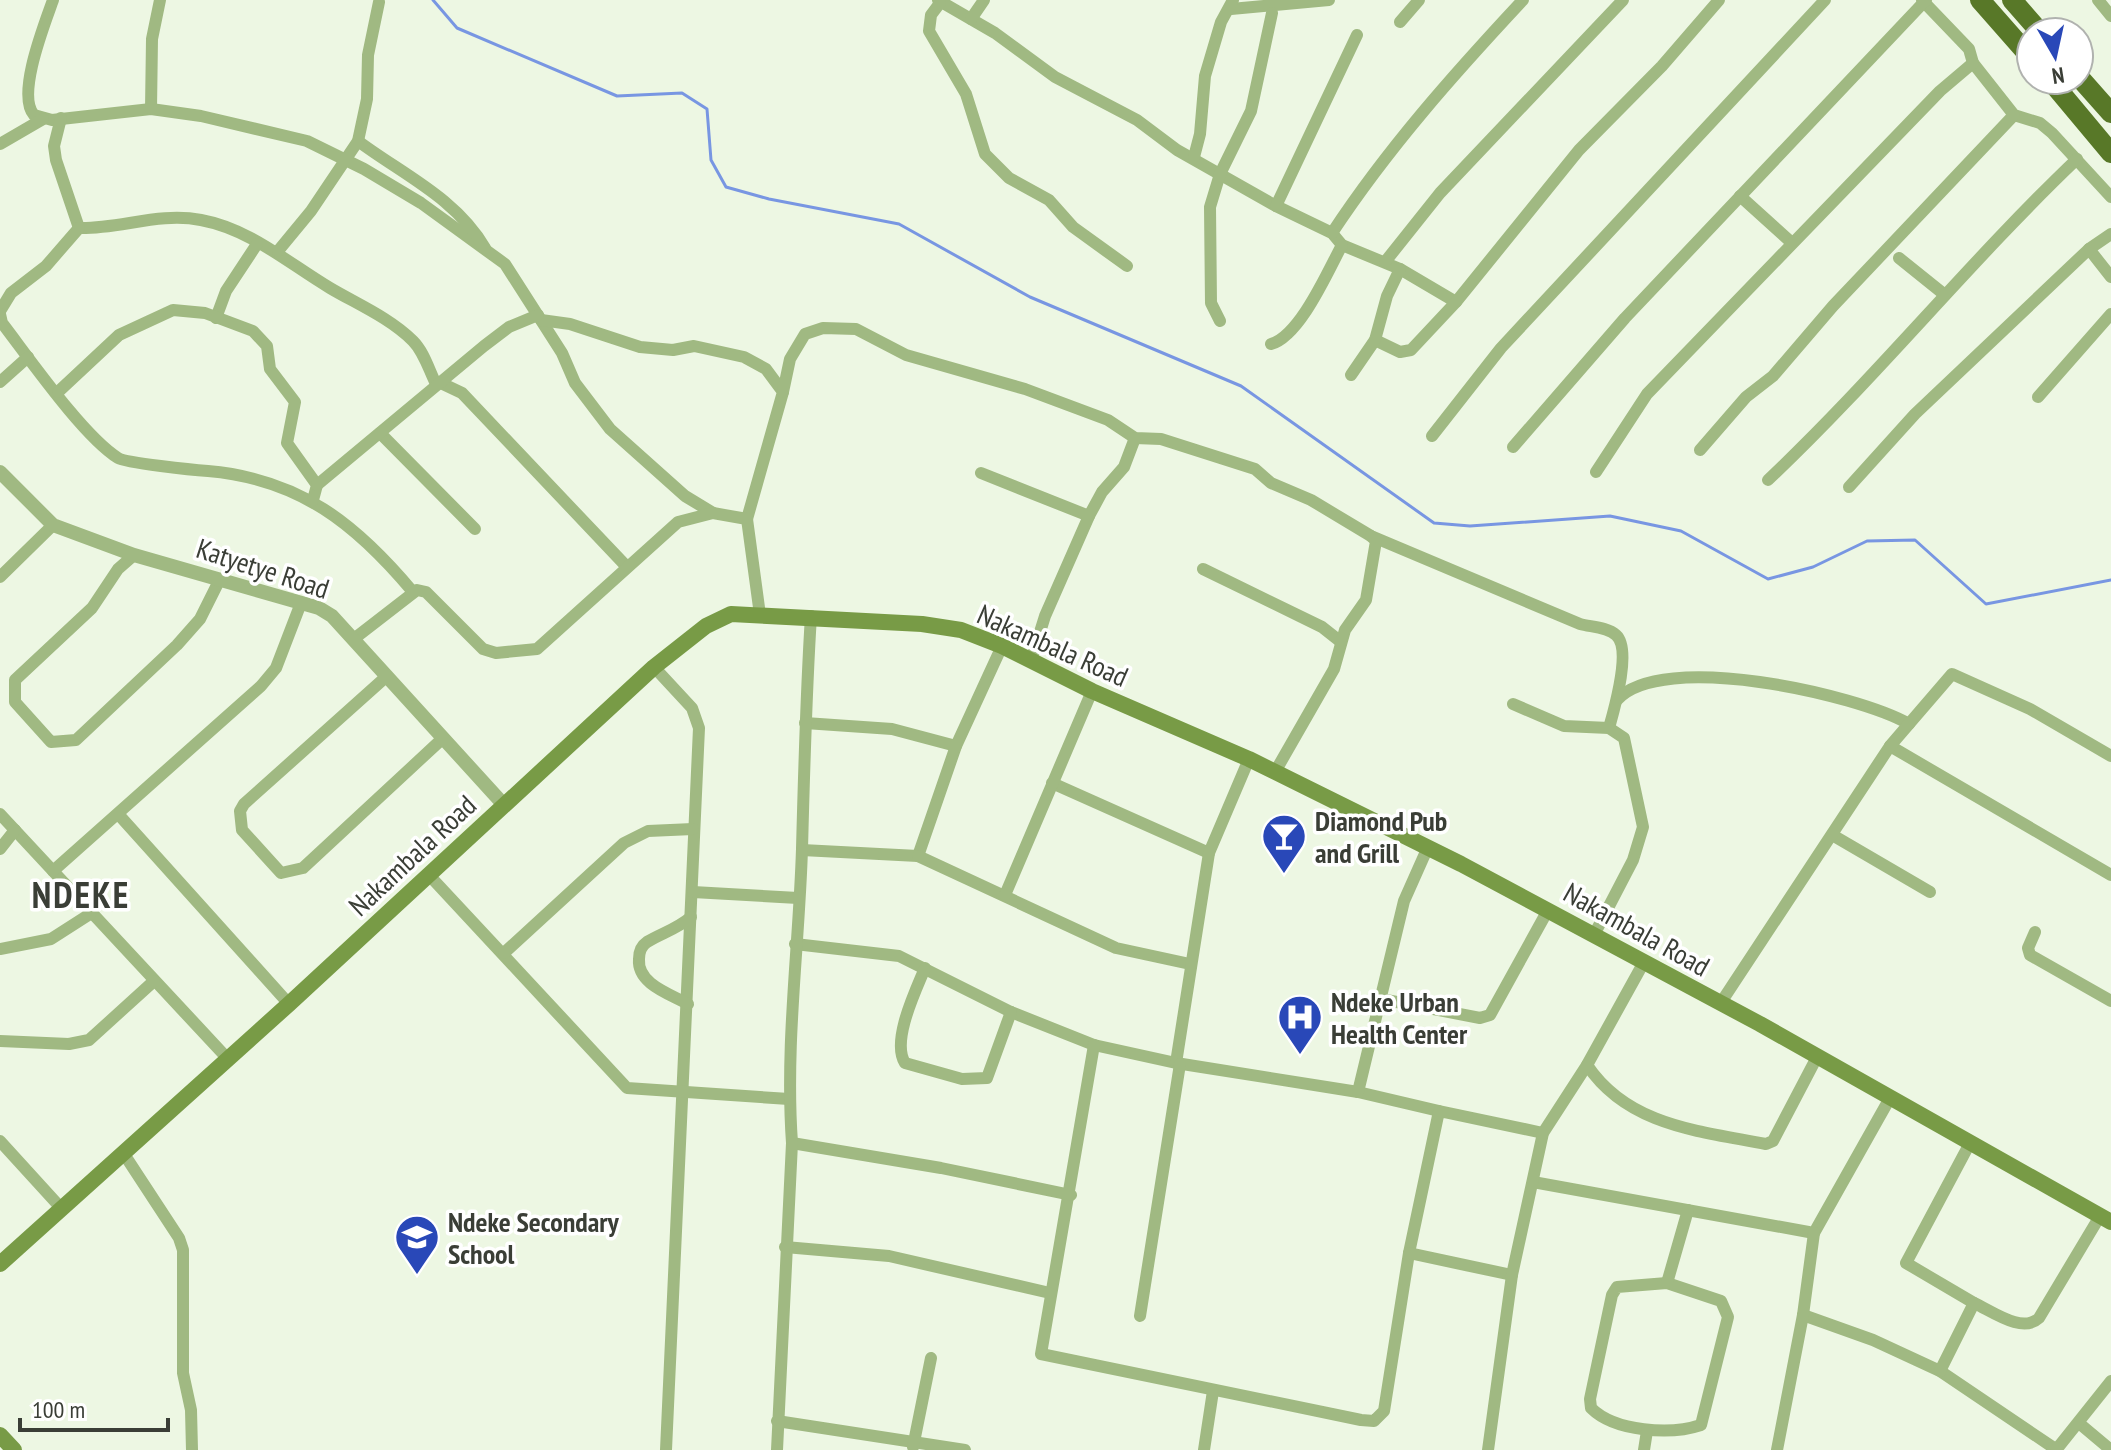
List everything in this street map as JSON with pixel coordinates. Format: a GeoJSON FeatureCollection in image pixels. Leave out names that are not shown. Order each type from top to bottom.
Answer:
{"type":"FeatureCollection","features":[{"type":"Feature","properties":{"kind":"highway"},"geometry":{"type":"LineString","coordinates":[[1980,0],[2015,40]]}},
{"type":"Feature","properties":{"kind":"highway"},"geometry":{"type":"LineString","coordinates":[[2012,0],[2026,16]]}},
{"type":"Feature","properties":{"kind":"highway"},"geometry":{"type":"LineString","coordinates":[[2095,95],[2111,113]]}},
{"type":"Feature","properties":{"kind":"highway"},"geometry":{"type":"LineString","coordinates":[[2063,96],[2111,153]]}},
{"type":"Feature","properties":{"kind":"main road","name":"Nakambala Road"},"geometry":{"type":"LineString","coordinates":[[0,1264],[289,1004],[654,667],[718,618],[760,615],[922,624],[961,630],[1002,646],[1092,691],[1249,759],[1428,847],[1644,962],[2106,1219]]}},
{"type":"Feature","properties":{"kind":"street"},"geometry":{"type":"LineString","coordinates":[[43,119],[30,110],[31,75],[53,0]]}},
{"type":"Feature","properties":{"kind":"street"},"geometry":{"type":"LineString","coordinates":[[151,109],[152,39],[160,0]]}},
{"type":"Feature","properties":{"kind":"street"},"geometry":{"type":"LineString","coordinates":[[971,19],[984,0]]}},
{"type":"Feature","properties":{"kind":"street"},"geometry":{"type":"LineString","coordinates":[[1194,157],[1200,134],[1205,76],[1221,22],[1232,4],[1329,0]]}},
{"type":"Feature","properties":{"kind":"street"},"geometry":{"type":"LineString","coordinates":[[1400,22],[1419,0]]}},
{"type":"Feature","properties":{"kind":"street"},"geometry":{"type":"LineString","coordinates":[[1332,233],[1374,169],[1523,0]]}},
{"type":"Feature","properties":{"kind":"street"},"geometry":{"type":"LineString","coordinates":[[1385,262],[1462,169],[1623,0]]}},
{"type":"Feature","properties":{"kind":"street"},"geometry":{"type":"LineString","coordinates":[[1375,340],[1407,353],[1456,302],[1579,150],[1662,66],[1719,0]]}},
{"type":"Feature","properties":{"kind":"street"},"geometry":{"type":"LineString","coordinates":[[1432,436],[1501,348],[1825,0]]}},
{"type":"Feature","properties":{"kind":"street"},"geometry":{"type":"LineString","coordinates":[[2098,0],[2111,16]]}},
{"type":"Feature","properties":{"kind":"street"},"geometry":{"type":"LineString","coordinates":[[1513,447],[1625,318],[1924,1],[1969,49],[1973,63],[2014,115],[2040,123],[2111,197]]}},
{"type":"Feature","properties":{"kind":"street"},"geometry":{"type":"LineString","coordinates":[[278,251],[311,211],[358,141],[367,99],[368,55],[379,2]]}},
{"type":"Feature","properties":{"kind":"street"},"geometry":{"type":"LineString","coordinates":[[1127,266],[1073,227],[1049,200],[1009,178],[985,154],[966,94],[929,31],[931,15],[939,2],[1038,61],[1055,77],[1102,99],[1177,150],[1276,206],[1332,233],[1342,245],[1400,269],[1456,302]]}},
{"type":"Feature","properties":{"kind":"street"},"geometry":{"type":"LineString","coordinates":[[1220,321],[1211,303],[1210,207],[1220,174],[1251,111],[1272,13]]}},
{"type":"Feature","properties":{"kind":"street"},"geometry":{"type":"LineString","coordinates":[[1276,206],[1357,35]]}},
{"type":"Feature","properties":{"kind":"street"},"geometry":{"type":"LineString","coordinates":[[1596,472],[1647,394],[1940,91],[1973,63]]}},
{"type":"Feature","properties":{"kind":"street"},"geometry":{"type":"LineString","coordinates":[[0,144],[43,119],[151,109],[201,116],[307,141],[344,162],[357,165],[421,203],[505,264],[540,317],[575,383],[610,429],[665,479],[713,513]]}},
{"type":"Feature","properties":{"kind":"street"},"geometry":{"type":"LineString","coordinates":[[1700,450],[1746,397],[1773,376],[1833,306],[2014,115]]}},
{"type":"Feature","properties":{"kind":"street"},"geometry":{"type":"LineString","coordinates":[[61,118],[54,146],[56,160],[79,228]]}},
{"type":"Feature","properties":{"kind":"street"},"geometry":{"type":"LineString","coordinates":[[358,141],[461,215],[487,251]]}},
{"type":"Feature","properties":{"kind":"street"},"geometry":{"type":"LineString","coordinates":[[1768,480],[1828,422],[2077,159]]}},
{"type":"Feature","properties":{"kind":"street"},"geometry":{"type":"LineString","coordinates":[[1740,196],[1792,243]]}},
{"type":"Feature","properties":{"kind":"street"},"geometry":{"type":"LineString","coordinates":[[79,228],[105,230],[144,220],[202,220],[278,251],[413,341],[439,384],[462,393],[627,567]]}},
{"type":"Feature","properties":{"kind":"street"},"geometry":{"type":"LineString","coordinates":[[79,228],[46,266],[11,293],[0,313],[2,323],[79,420],[121,461],[259,479],[313,500],[361,534],[413,592]]}},
{"type":"Feature","properties":{"kind":"street"},"geometry":{"type":"LineString","coordinates":[[1849,487],[1915,414],[2089,249],[2111,234]]}},
{"type":"Feature","properties":{"kind":"street"},"geometry":{"type":"LineString","coordinates":[[216,318],[226,291],[257,244]]}},
{"type":"Feature","properties":{"kind":"street"},"geometry":{"type":"LineString","coordinates":[[1271,344],[1286,336],[1305,310],[1342,245]]}},
{"type":"Feature","properties":{"kind":"street"},"geometry":{"type":"LineString","coordinates":[[2089,249],[2111,277]]}},
{"type":"Feature","properties":{"kind":"street"},"geometry":{"type":"LineString","coordinates":[[1899,258],[1945,295]]}},
{"type":"Feature","properties":{"kind":"street"},"geometry":{"type":"LineString","coordinates":[[1351,375],[1375,340],[1387,296],[1400,269]]}},
{"type":"Feature","properties":{"kind":"street"},"geometry":{"type":"LineString","coordinates":[[58,392],[103,348],[160,315],[173,310],[205,313],[253,331],[267,346],[270,369],[295,402],[287,443],[317,485]]}},
{"type":"Feature","properties":{"kind":"street"},"geometry":{"type":"LineString","coordinates":[[2038,397],[2111,314]]}},
{"type":"Feature","properties":{"kind":"street"},"geometry":{"type":"LineString","coordinates":[[313,500],[317,485],[509,327],[540,317],[640,347],[673,350],[694,346],[744,357],[766,369],[783,392]]}},
{"type":"Feature","properties":{"kind":"street"},"geometry":{"type":"LineString","coordinates":[[760,615],[747,519],[790,359],[805,334],[823,328],[856,329],[906,355],[995,379],[1108,420],[1135,438],[1161,439],[1218,460],[1255,469],[1271,483],[1311,500],[1371,536],[1557,615],[1610,631],[1621,640],[1623,648],[1617,700],[1609,728]]}},
{"type":"Feature","properties":{"kind":"street"},"geometry":{"type":"LineString","coordinates":[[0,382],[28,357]]}},
{"type":"Feature","properties":{"kind":"street"},"geometry":{"type":"LineString","coordinates":[[380,433],[475,529]]}},
{"type":"Feature","properties":{"kind":"street"},"geometry":{"type":"LineString","coordinates":[[1031,661],[1045,616],[1089,516],[1102,492],[1124,467],[1135,438]]}},
{"type":"Feature","properties":{"kind":"street","name":"Katyetye Road"},"geometry":{"type":"LineString","coordinates":[[0,472],[53,525],[134,555],[301,603],[332,616],[355,638],[441,740],[504,805]]}},
{"type":"Feature","properties":{"kind":"street"},"geometry":{"type":"LineString","coordinates":[[981,473],[1089,516]]}},
{"type":"Feature","properties":{"kind":"street"},"geometry":{"type":"LineString","coordinates":[[355,638],[413,592],[426,592],[483,649],[517,653],[547,644],[678,522],[713,513],[747,519]]}},
{"type":"Feature","properties":{"kind":"street"},"geometry":{"type":"LineString","coordinates":[[0,577],[53,525]]}},
{"type":"Feature","properties":{"kind":"street"},"geometry":{"type":"LineString","coordinates":[[1275,772],[1334,669],[1341,642],[1366,600],[1375,557],[1376,541],[1371,536]]}},
{"type":"Feature","properties":{"kind":"street"},"geometry":{"type":"LineString","coordinates":[[134,555],[118,569],[92,608],[15,680],[15,702],[51,742],[76,740],[177,645],[200,619],[219,581]]}},
{"type":"Feature","properties":{"kind":"street"},"geometry":{"type":"LineString","coordinates":[[1203,569],[1322,627],[1341,642]]}},
{"type":"Feature","properties":{"kind":"street"},"geometry":{"type":"LineString","coordinates":[[53,871],[261,686],[276,668],[301,603]]}},
{"type":"Feature","properties":{"kind":"street"},"geometry":{"type":"LineString","coordinates":[[777,1450],[792,1143],[789,1099],[795,944],[802,850],[811,616]]}},
{"type":"Feature","properties":{"kind":"street"},"geometry":{"type":"LineString","coordinates":[[918,856],[956,746],[1002,646]]}},
{"type":"Feature","properties":{"kind":"street"},"geometry":{"type":"LineString","coordinates":[[654,667],[697,716],[693,892],[666,1450]]}},
{"type":"Feature","properties":{"kind":"street"},"geometry":{"type":"LineString","coordinates":[[1720,1004],[1834,836],[1890,746],[1948,677],[1958,674],[2030,709],[2111,756]]}},
{"type":"Feature","properties":{"kind":"street"},"geometry":{"type":"LineString","coordinates":[[387,676],[244,804],[240,811],[242,830],[281,873],[303,868],[441,740]]}},
{"type":"Feature","properties":{"kind":"street"},"geometry":{"type":"LineString","coordinates":[[1617,700],[1627,689],[1651,682],[1713,679],[1774,682],[1874,708],[1909,724]]}},
{"type":"Feature","properties":{"kind":"street"},"geometry":{"type":"LineString","coordinates":[[1005,895],[1092,691]]}},
{"type":"Feature","properties":{"kind":"street"},"geometry":{"type":"LineString","coordinates":[[1513,704],[1564,726],[1609,728],[1624,738],[1643,827],[1633,860],[1594,935]]}},
{"type":"Feature","properties":{"kind":"street"},"geometry":{"type":"LineString","coordinates":[[805,723],[892,729],[922,734],[956,746]]}},
{"type":"Feature","properties":{"kind":"street"},"geometry":{"type":"LineString","coordinates":[[1890,746],[2111,875]]}},
{"type":"Feature","properties":{"kind":"street"},"geometry":{"type":"LineString","coordinates":[[1140,1316],[1190,964],[1209,853],[1249,759]]}},
{"type":"Feature","properties":{"kind":"street"},"geometry":{"type":"LineString","coordinates":[[1052,783],[1209,853]]}},
{"type":"Feature","properties":{"kind":"street"},"geometry":{"type":"LineString","coordinates":[[0,814],[227,1058]]}},
{"type":"Feature","properties":{"kind":"street"},"geometry":{"type":"LineString","coordinates":[[119,815],[289,1004]]}},
{"type":"Feature","properties":{"kind":"street"},"geometry":{"type":"LineString","coordinates":[[504,953],[624,843],[648,831],[693,829]]}},
{"type":"Feature","properties":{"kind":"street"},"geometry":{"type":"LineString","coordinates":[[0,849],[15,830]]}},
{"type":"Feature","properties":{"kind":"street"},"geometry":{"type":"LineString","coordinates":[[1834,836],[1930,892]]}},
{"type":"Feature","properties":{"kind":"street"},"geometry":{"type":"LineString","coordinates":[[1358,1092],[1404,901],[1428,847]]}},
{"type":"Feature","properties":{"kind":"street"},"geometry":{"type":"LineString","coordinates":[[802,850],[918,856],[1116,948],[1190,964]]}},
{"type":"Feature","properties":{"kind":"street"},"geometry":{"type":"LineString","coordinates":[[428,874],[627,1088],[789,1099]]}},
{"type":"Feature","properties":{"kind":"street"},"geometry":{"type":"LineString","coordinates":[[693,892],[798,898]]}},
{"type":"Feature","properties":{"kind":"street"},"geometry":{"type":"LineString","coordinates":[[1381,999],[1480,1018],[1490,1015],[1548,910]]}},
{"type":"Feature","properties":{"kind":"street"},"geometry":{"type":"LineString","coordinates":[[0,949],[51,939],[90,914]]}},
{"type":"Feature","properties":{"kind":"street"},"geometry":{"type":"LineString","coordinates":[[688,1004],[644,978],[638,965],[639,952],[646,943],[674,931],[691,917]]}},
{"type":"Feature","properties":{"kind":"street"},"geometry":{"type":"LineString","coordinates":[[2035,932],[2028,948],[2030,955],[2111,1001]]}},
{"type":"Feature","properties":{"kind":"street"},"geometry":{"type":"LineString","coordinates":[[795,944],[899,956],[1011,1012],[1094,1045],[1178,1063],[1358,1092],[1543,1133]]}},
{"type":"Feature","properties":{"kind":"street"},"geometry":{"type":"LineString","coordinates":[[1488,1450],[1512,1275],[1543,1133],[1587,1065],[1644,962]]}},
{"type":"Feature","properties":{"kind":"street"},"geometry":{"type":"LineString","coordinates":[[925,968],[905,1022],[901,1053],[905,1063],[962,1079],[987,1078],[1011,1012]]}},
{"type":"Feature","properties":{"kind":"street"},"geometry":{"type":"LineString","coordinates":[[0,1041],[69,1044],[89,1040],[154,981]]}},
{"type":"Feature","properties":{"kind":"street"},"geometry":{"type":"LineString","coordinates":[[1094,1045],[1071,1195],[1050,1293],[1041,1354],[1213,1391],[1374,1421],[1384,1411],[1409,1253],[1439,1111]]}},
{"type":"Feature","properties":{"kind":"street"},"geometry":{"type":"LineString","coordinates":[[1587,1065],[1609,1092],[1667,1125],[1766,1144],[1773,1141],[1817,1057]]}},
{"type":"Feature","properties":{"kind":"street"},"geometry":{"type":"LineString","coordinates":[[1777,1450],[1803,1315],[1814,1233],[1890,1098]]}},
{"type":"Feature","properties":{"kind":"street"},"geometry":{"type":"LineString","coordinates":[[0,1141],[61,1208]]}},
{"type":"Feature","properties":{"kind":"street"},"geometry":{"type":"LineString","coordinates":[[792,1143],[941,1168],[1071,1195]]}},
{"type":"Feature","properties":{"kind":"street"},"geometry":{"type":"LineString","coordinates":[[1970,1143],[1906,1263],[1974,1303],[2020,1324],[2035,1322],[2106,1219]]}},
{"type":"Feature","properties":{"kind":"street"},"geometry":{"type":"LineString","coordinates":[[124,1154],[179,1238],[183,1250],[183,1373],[189,1391],[192,1450]]}},
{"type":"Feature","properties":{"kind":"street"},"geometry":{"type":"LineString","coordinates":[[1533,1182],[1814,1233]]}},
{"type":"Feature","properties":{"kind":"street"},"geometry":{"type":"LineString","coordinates":[[1667,1283],[1688,1210]]}},
{"type":"Feature","properties":{"kind":"street"},"geometry":{"type":"LineString","coordinates":[[785,1247],[889,1256],[1050,1293]]}},
{"type":"Feature","properties":{"kind":"street"},"geometry":{"type":"LineString","coordinates":[[1409,1253],[1512,1275]]}},
{"type":"Feature","properties":{"kind":"street"},"geometry":{"type":"LineString","coordinates":[[1667,1283],[1721,1301],[1728,1317],[1701,1425],[1647,1431],[1597,1415],[1591,1408],[1590,1399],[1612,1295],[1617,1287],[1667,1283]]}},
{"type":"Feature","properties":{"kind":"street"},"geometry":{"type":"LineString","coordinates":[[1940,1371],[1974,1303]]}},
{"type":"Feature","properties":{"kind":"street"},"geometry":{"type":"LineString","coordinates":[[1803,1315],[1873,1340],[1940,1371],[2056,1450],[2080,1424],[2111,1381]]}},
{"type":"Feature","properties":{"kind":"street"},"geometry":{"type":"LineString","coordinates":[[913,1446],[931,1358]]}},
{"type":"Feature","properties":{"kind":"street"},"geometry":{"type":"LineString","coordinates":[[1204,1450],[1213,1391]]}},
{"type":"Feature","properties":{"kind":"street"},"geometry":{"type":"LineString","coordinates":[[777,1421],[913,1446],[965,1450]]}},
{"type":"Feature","properties":{"kind":"street"},"geometry":{"type":"LineString","coordinates":[[2080,1424],[2111,1450]]}},
{"type":"Feature","properties":{"kind":"street"},"geometry":{"type":"LineString","coordinates":[[1644,1450],[1647,1431]]}},
{"type":"Feature","properties":{"kind":"waterway"},"geometry":{"type":"LineString","coordinates":[[433,0],[457,28],[617,96],[682,93],[707,109],[711,160],[726,187],[769,199],[899,224],[1030,297],[1241,386],[1434,523],[1470,526],[1610,516],[1681,531],[1768,579],[1813,567],[1867,541],[1915,540],[1986,604],[2111,580]]}},
{"type":"Feature","properties":{"kind":"place","name":"Diamond Pub and Grill"},"geometry":{"type":"Point","coordinates":[1284,875]}},
{"type":"Feature","properties":{"kind":"place","name":"Ndeke Urban Health Center"},"geometry":{"type":"Point","coordinates":[1300,1056]}},
{"type":"Feature","properties":{"kind":"place","name":"Ndeke Secondary School"},"geometry":{"type":"Point","coordinates":[417,1276]}},
{"type":"Feature","properties":{"kind":"district","name":"NDEKE"},"geometry":{"type":"Point","coordinates":[81,894]}}]}
